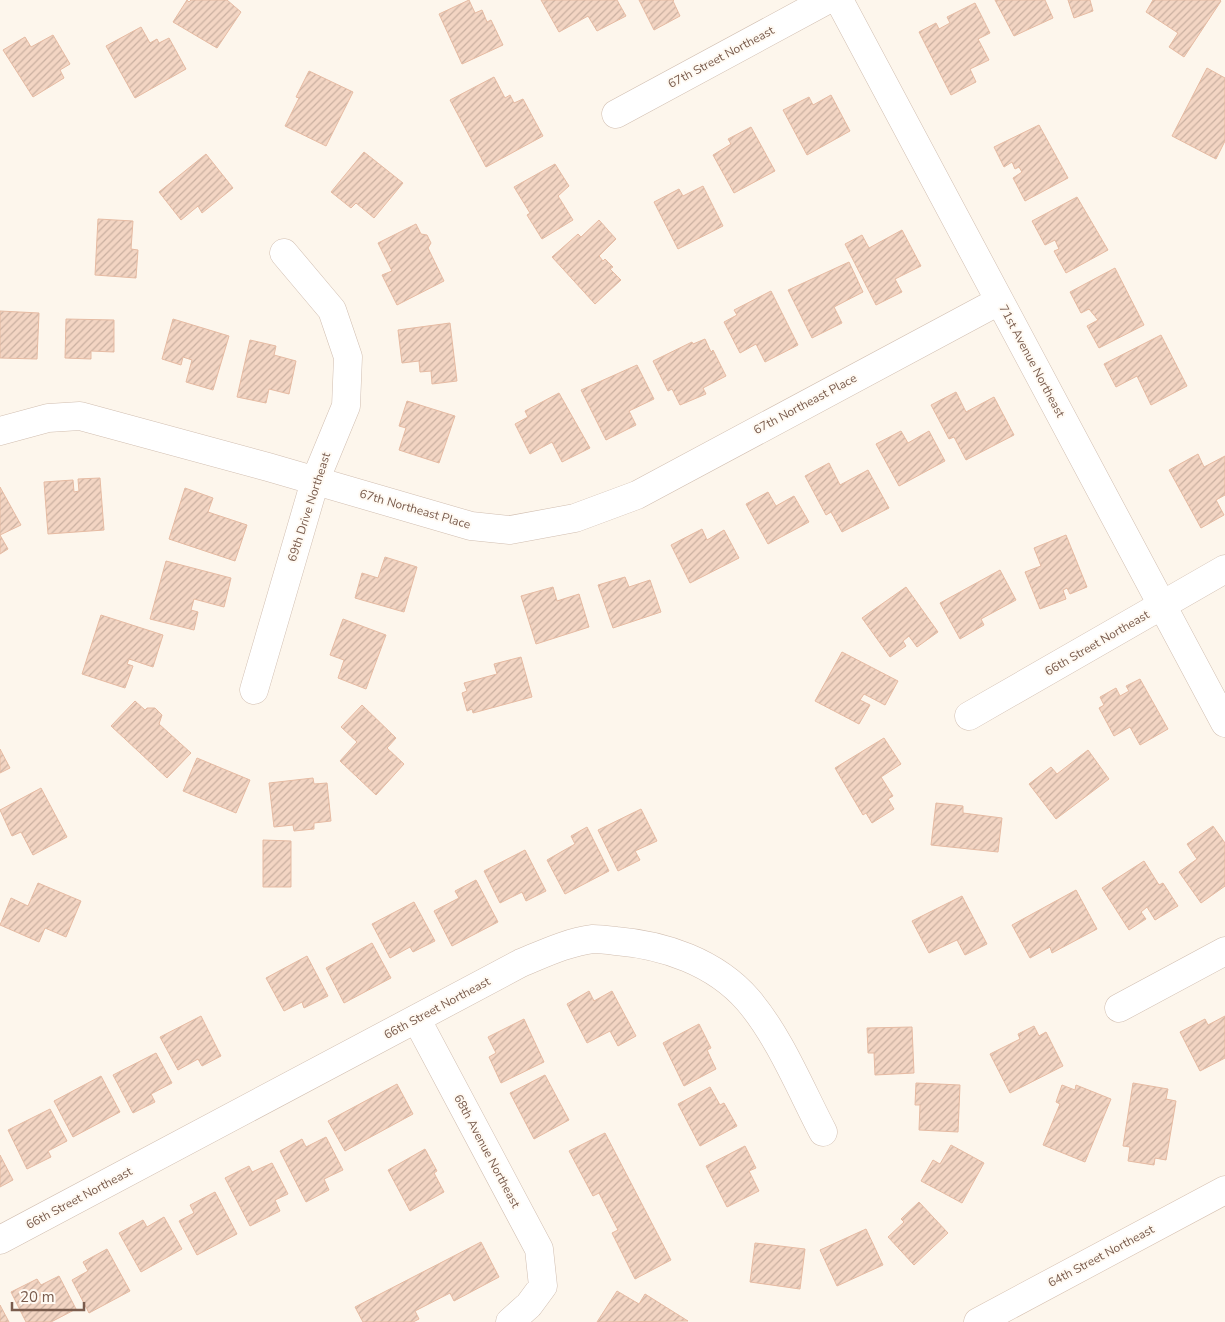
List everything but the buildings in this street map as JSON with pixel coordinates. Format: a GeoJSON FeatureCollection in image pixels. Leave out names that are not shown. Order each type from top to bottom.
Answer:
{"type":"FeatureCollection","features":[{"type":"Feature","properties":{"kind":"street","name":"67th Street Northeast"},"geometry":{"type":"LineString","coordinates":[[616,114],[827,0]]}},
{"type":"Feature","properties":{"kind":"street","name":"71st Avenue Northeast"},"geometry":{"type":"LineString","coordinates":[[839,0],[1225,722]]}},
{"type":"Feature","properties":{"kind":"street","name":"69th Drive Northeast"},"geometry":{"type":"LineString","coordinates":[[254,690],[315,481],[346,406],[348,357],[332,310],[284,253]]}},
{"type":"Feature","properties":{"kind":"street","name":"67th Northeast Place"},"geometry":{"type":"LineString","coordinates":[[0,431],[48,418],[80,416],[471,526],[510,530],[575,518],[637,495],[999,301]]}},
{"type":"Feature","properties":{"kind":"street","name":"66th Street Northeast"},"geometry":{"type":"LineString","coordinates":[[969,716],[1225,569]]}},
{"type":"Feature","properties":{"kind":"street","name":"66th Street Northeast"},"geometry":{"type":"LineString","coordinates":[[0,1240],[417,1020],[521,963],[560,948],[593,939],[656,946],[686,957],[731,983],[748,1000],[771,1034],[823,1132]]}},
{"type":"Feature","properties":{"kind":"street"},"geometry":{"type":"LineString","coordinates":[[1119,1008],[1225,951]]}},
{"type":"Feature","properties":{"kind":"street","name":"68th Avenue Northeast"},"geometry":{"type":"LineString","coordinates":[[417,1020],[539,1250],[543,1286],[529,1305],[510,1322]]}},
{"type":"Feature","properties":{"kind":"street","name":"64th Street Northeast"},"geometry":{"type":"LineString","coordinates":[[978,1322],[1225,1190]]}}]}
